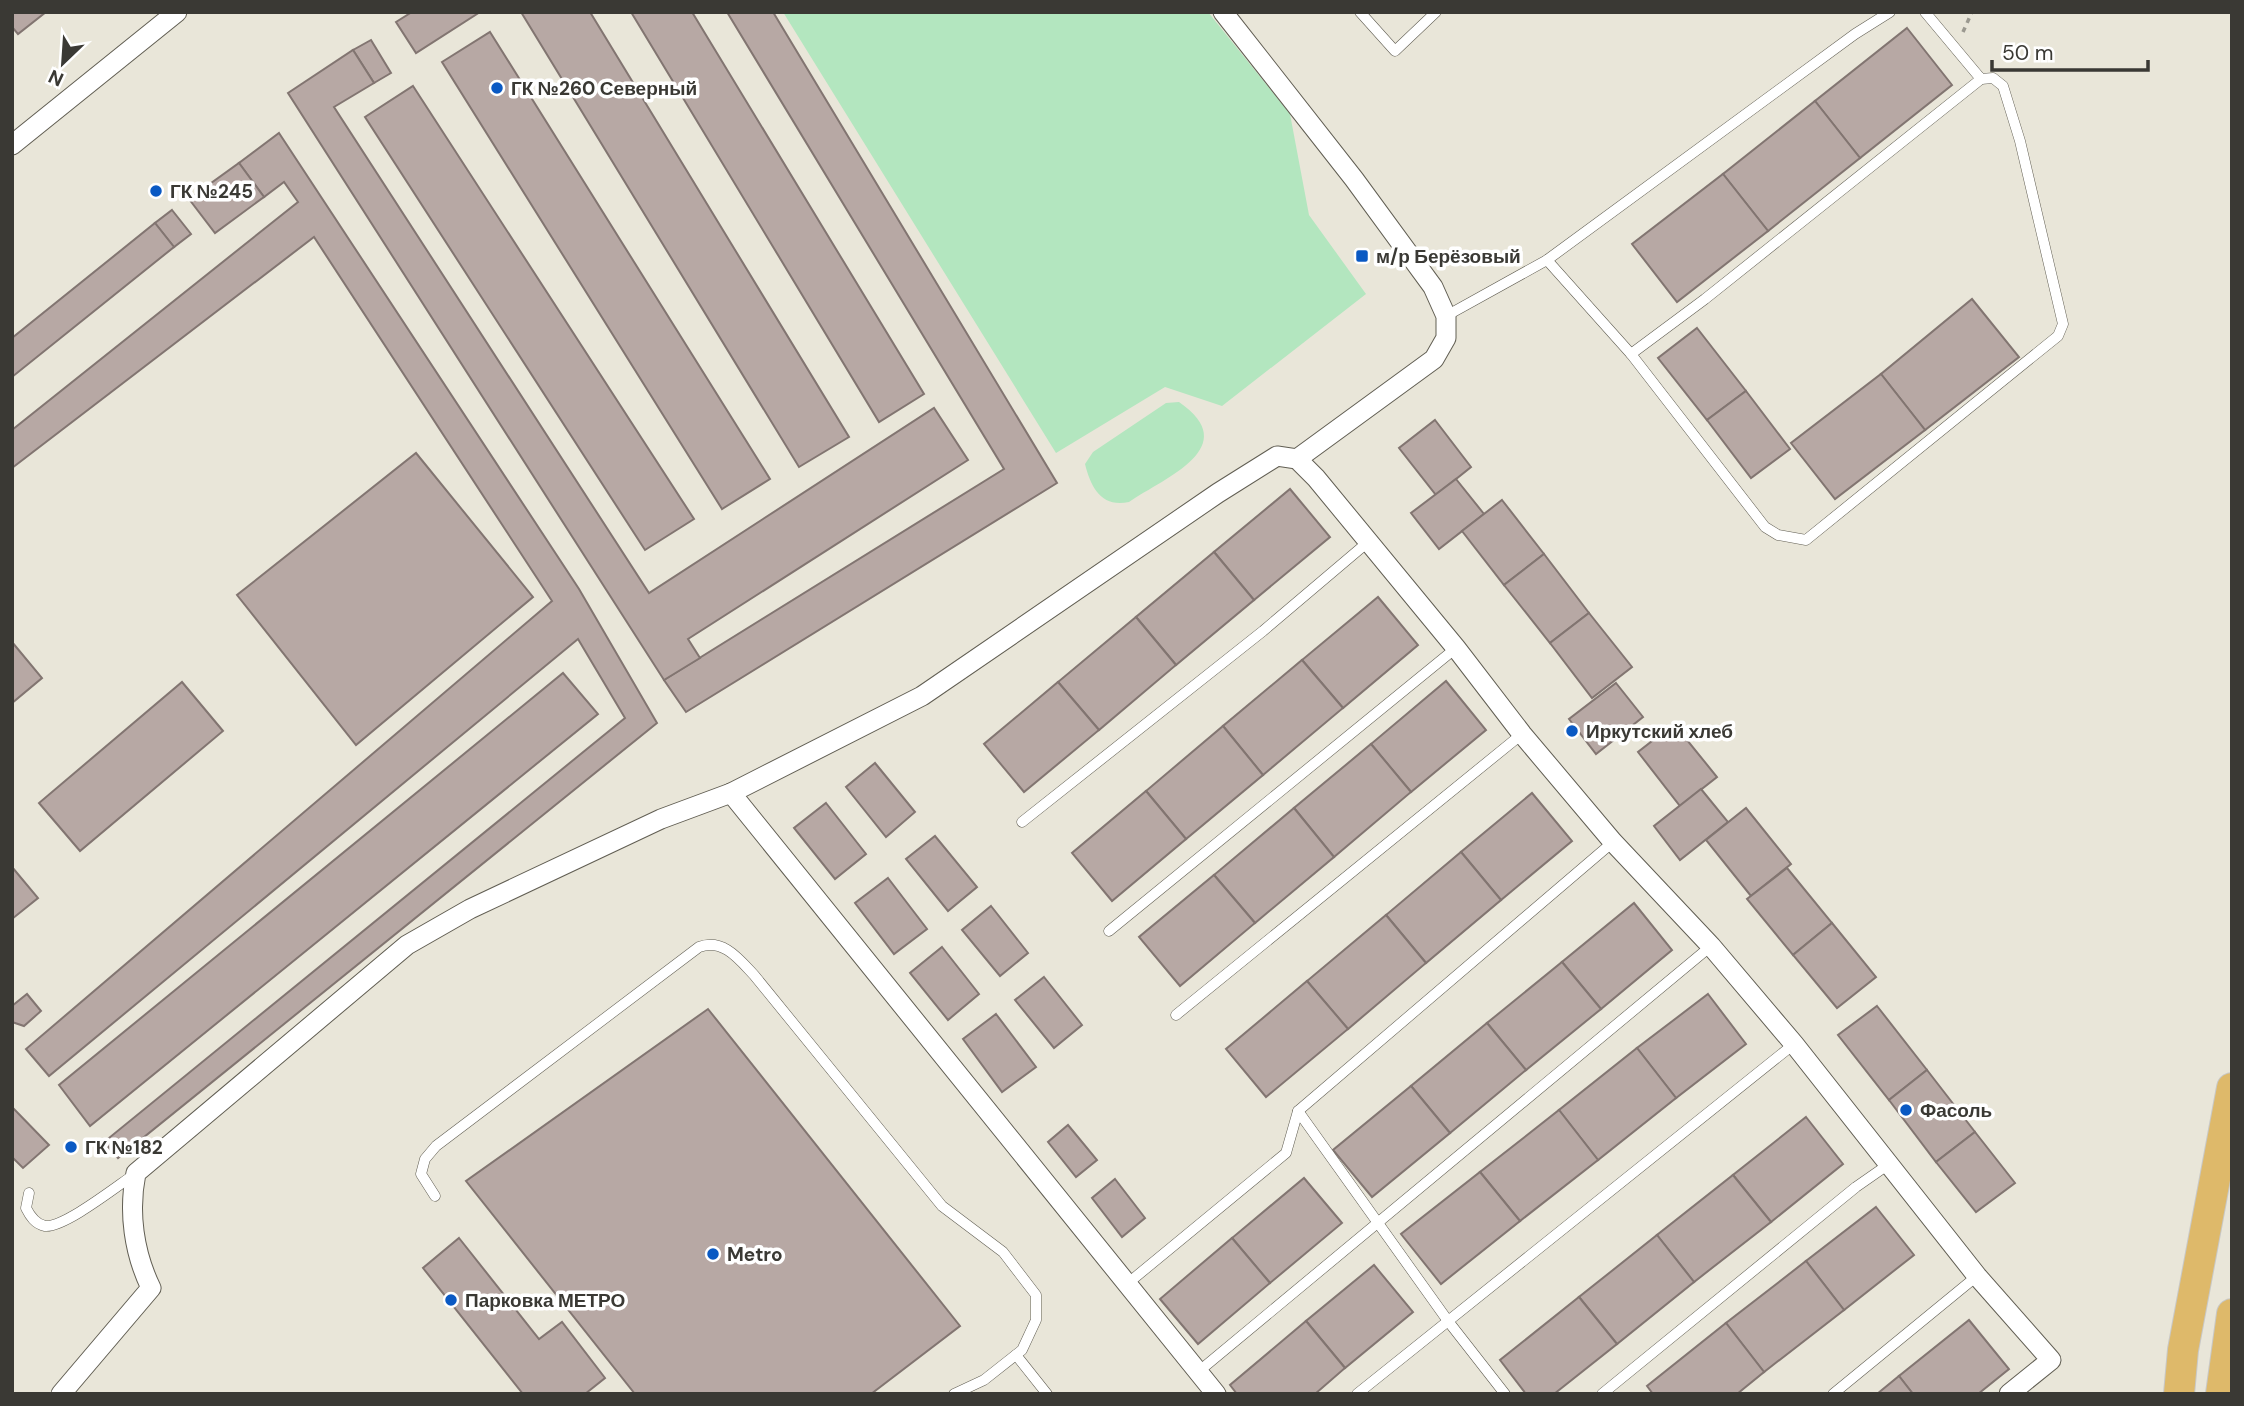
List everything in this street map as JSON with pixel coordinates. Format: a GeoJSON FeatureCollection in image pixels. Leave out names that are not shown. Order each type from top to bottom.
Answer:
{"type":"FeatureCollection","features":[{"type":"Feature","properties":{"kind":"main road"},"geometry":{"type":"LineString","coordinates":[[2179,1394],[2183,1350],[2232,1088]]}},
{"type":"Feature","properties":{"kind":"main road"},"geometry":{"type":"LineString","coordinates":[[2221,1394],[2232,1314]]}},
{"type":"Feature","properties":{"kind":"street"},"geometry":{"type":"LineString","coordinates":[[12,145],[177,12]]}},
{"type":"Feature","properties":{"kind":"street"},"geometry":{"type":"LineString","coordinates":[[1223,12],[1354,179],[1433,287],[1446,316],[1446,338],[1434,359],[1297,459]]}},
{"type":"Feature","properties":{"kind":"street"},"geometry":{"type":"LineString","coordinates":[[61,1394],[151,1288],[139,1258],[133,1224],[132,1192],[136,1173],[407,945],[470,909],[649,824],[731,793],[922,695],[1218,492],[1277,456],[1297,459],[1456,648],[1522,734],[1613,842],[1711,946],[1794,1044],[1977,1276],[2051,1360],[2009,1394]]}},
{"type":"Feature","properties":{"kind":"street"},"geometry":{"type":"LineString","coordinates":[[731,793],[1216,1394]]}},
{"type":"Feature","properties":{"kind":"lane"},"geometry":{"type":"LineString","coordinates":[[1360,12],[1395,51],[1436,12]]}},
{"type":"Feature","properties":{"kind":"lane"},"geometry":{"type":"LineString","coordinates":[[1446,316],[1547,260],[1855,34],[1890,12]]}},
{"type":"Feature","properties":{"kind":"lane"},"geometry":{"type":"LineString","coordinates":[[1925,12],[1981,79]]}},
{"type":"Feature","properties":{"kind":"lane"},"geometry":{"type":"LineString","coordinates":[[1547,260],[1631,354],[1765,527],[1778,535],[1806,540],[2058,336],[2063,324],[2020,141],[2003,86],[1993,78],[1981,79],[1705,299],[1631,354]]}},
{"type":"Feature","properties":{"kind":"lane"},"geometry":{"type":"LineString","coordinates":[[1022,822],[1263,631],[1368,542]]}},
{"type":"Feature","properties":{"kind":"lane"},"geometry":{"type":"LineString","coordinates":[[1109,931],[1456,648]]}},
{"type":"Feature","properties":{"kind":"lane"},"geometry":{"type":"LineString","coordinates":[[1176,1015],[1522,734]]}},
{"type":"Feature","properties":{"kind":"lane"},"geometry":{"type":"LineString","coordinates":[[1127,1284],[1286,1153],[1298,1111],[1613,842]]}},
{"type":"Feature","properties":{"kind":"lane"},"geometry":{"type":"LineString","coordinates":[[435,1196],[421,1174],[425,1159],[436,1146],[699,947],[714,944],[732,952],[754,975],[943,1206],[1003,1252],[1036,1295],[1038,1315],[1030,1337],[1017,1355],[984,1380],[954,1394]]}},
{"type":"Feature","properties":{"kind":"lane"},"geometry":{"type":"LineString","coordinates":[[1198,1372],[1711,946]]}},
{"type":"Feature","properties":{"kind":"lane"},"geometry":{"type":"LineString","coordinates":[[1357,1394],[1794,1044]]}},
{"type":"Feature","properties":{"kind":"lane"},"geometry":{"type":"LineString","coordinates":[[1298,1111],[1448,1321],[1505,1394]]}},
{"type":"Feature","properties":{"kind":"lane"},"geometry":{"type":"LineString","coordinates":[[1602,1394],[1856,1187],[1889,1164]]}},
{"type":"Feature","properties":{"kind":"lane"},"geometry":{"type":"LineString","coordinates":[[29,1194],[26,1208],[33,1220],[45,1226],[60,1223],[136,1173]]}},
{"type":"Feature","properties":{"kind":"lane"},"geometry":{"type":"LineString","coordinates":[[1833,1394],[1977,1276]]}},
{"type":"Feature","properties":{"kind":"lane"},"geometry":{"type":"LineString","coordinates":[[1017,1355],[1047,1394]]}},
{"type":"Feature","properties":{"kind":"path"},"geometry":{"type":"LineString","coordinates":[[1954,47],[1972,12]]}},
{"type":"Feature","properties":{"kind":"green space"},"geometry":{"type":"Polygon","coordinates":[[[783,12],[1208,12],[1290,114],[1309,215],[1366,294],[1222,406],[1165,387],[1056,453],[783,12]]]}},
{"type":"Feature","properties":{"kind":"green space"},"geometry":{"type":"Polygon","coordinates":[[[1179,402],[1197,418],[1204,433],[1202,447],[1192,460],[1178,471],[1129,502],[1112,502],[1105,499],[1094,488],[1085,464],[1093,452],[1166,403],[1179,402]]]}},
{"type":"Feature","properties":{"kind":"building"},"geometry":{"type":"Polygon","coordinates":[[[12,12],[46,12],[18,34],[12,27],[12,12]]]}},
{"type":"Feature","properties":{"kind":"building"},"geometry":{"type":"Polygon","coordinates":[[[412,12],[480,12],[416,53],[396,22],[412,12]]]}},
{"type":"Feature","properties":{"kind":"building"},"geometry":{"type":"Polygon","coordinates":[[[521,12],[590,12],[849,437],[799,467],[521,12]]]}},
{"type":"Feature","properties":{"kind":"building"},"geometry":{"type":"Polygon","coordinates":[[[631,12],[692,12],[924,394],[879,422],[631,12]]]}},
{"type":"Feature","properties":{"kind":"building"},"geometry":{"type":"Polygon","coordinates":[[[727,12],[773,12],[1057,483],[686,712],[664,680],[1004,469],[727,12]]]}},
{"type":"Feature","properties":{"kind":"building"},"geometry":{"type":"Polygon","coordinates":[[[1907,28],[1952,85],[1860,158],[1815,101],[1907,28]]]}},
{"type":"Feature","properties":{"kind":"building"},"geometry":{"type":"Polygon","coordinates":[[[490,32],[770,479],[722,509],[442,62],[490,32]]]}},
{"type":"Feature","properties":{"kind":"building"},"geometry":{"type":"Polygon","coordinates":[[[371,40],[391,73],[374,83],[353,50],[371,40]]]}},
{"type":"Feature","properties":{"kind":"building"},"geometry":{"type":"Polygon","coordinates":[[[353,50],[374,83],[334,107],[649,593],[934,408],[968,460],[688,639],[700,658],[664,680],[288,93],[353,50]]]}},
{"type":"Feature","properties":{"kind":"building"},"geometry":{"type":"Polygon","coordinates":[[[413,86],[694,519],[645,550],[365,117],[413,86]]]}},
{"type":"Feature","properties":{"kind":"building"},"geometry":{"type":"Polygon","coordinates":[[[1815,101],[1860,158],[1768,231],[1723,174],[1815,101]]]}},
{"type":"Feature","properties":{"kind":"building"},"geometry":{"type":"Polygon","coordinates":[[[279,133],[579,589],[657,723],[118,1158],[104,1142],[625,718],[578,639],[49,1076],[26,1049],[552,601],[314,237],[12,468],[12,430],[298,202],[284,182],[264,197],[239,163],[279,133]]]}},
{"type":"Feature","properties":{"kind":"building"},"geometry":{"type":"Polygon","coordinates":[[[239,163],[264,197],[215,233],[189,199],[239,163]]]}},
{"type":"Feature","properties":{"kind":"building"},"geometry":{"type":"Polygon","coordinates":[[[1723,174],[1768,231],[1677,302],[1632,244],[1723,174]]]}},
{"type":"Feature","properties":{"kind":"building"},"geometry":{"type":"Polygon","coordinates":[[[172,210],[191,234],[174,247],[155,223],[172,210]]]}},
{"type":"Feature","properties":{"kind":"building"},"geometry":{"type":"Polygon","coordinates":[[[155,223],[174,247],[12,377],[12,338],[155,223]]]}},
{"type":"Feature","properties":{"kind":"building"},"geometry":{"type":"Polygon","coordinates":[[[1972,299],[2019,357],[1925,430],[1881,374],[1972,299]]]}},
{"type":"Feature","properties":{"kind":"building"},"geometry":{"type":"Polygon","coordinates":[[[1697,328],[1746,391],[1707,420],[1658,358],[1697,328]]]}},
{"type":"Feature","properties":{"kind":"building"},"geometry":{"type":"Polygon","coordinates":[[[1881,374],[1925,430],[1835,499],[1791,443],[1881,374]]]}},
{"type":"Feature","properties":{"kind":"building"},"geometry":{"type":"Polygon","coordinates":[[[1746,391],[1790,449],[1751,478],[1707,420],[1746,391]]]}},
{"type":"Feature","properties":{"kind":"building"},"geometry":{"type":"Polygon","coordinates":[[[1435,420],[1471,467],[1436,495],[1399,448],[1435,420]]]}},
{"type":"Feature","properties":{"kind":"building"},"geometry":{"type":"Polygon","coordinates":[[[416,453],[533,597],[356,745],[237,595],[416,453]]]}},
{"type":"Feature","properties":{"kind":"building"},"geometry":{"type":"Polygon","coordinates":[[[1456,479],[1484,514],[1439,549],[1411,513],[1456,479]]]}},
{"type":"Feature","properties":{"kind":"building"},"geometry":{"type":"Polygon","coordinates":[[[1290,489],[1330,537],[1254,600],[1214,552],[1290,489]]]}},
{"type":"Feature","properties":{"kind":"building"},"geometry":{"type":"Polygon","coordinates":[[[1502,500],[1544,554],[1504,585],[1462,531],[1502,500]]]}},
{"type":"Feature","properties":{"kind":"building"},"geometry":{"type":"Polygon","coordinates":[[[1214,552],[1254,600],[1176,665],[1136,617],[1214,552]]]}},
{"type":"Feature","properties":{"kind":"building"},"geometry":{"type":"Polygon","coordinates":[[[1544,554],[1589,613],[1550,643],[1504,585],[1544,554]]]}},
{"type":"Feature","properties":{"kind":"building"},"geometry":{"type":"Polygon","coordinates":[[[1378,597],[1418,645],[1343,708],[1302,660],[1378,597]]]}},
{"type":"Feature","properties":{"kind":"building"},"geometry":{"type":"Polygon","coordinates":[[[1589,613],[1632,667],[1592,698],[1550,643],[1589,613]]]}},
{"type":"Feature","properties":{"kind":"building"},"geometry":{"type":"Polygon","coordinates":[[[1136,617],[1176,665],[1099,730],[1058,682],[1136,617]]]}},
{"type":"Feature","properties":{"kind":"building"},"geometry":{"type":"Polygon","coordinates":[[[12,642],[42,678],[12,703],[12,642]]]}},
{"type":"Feature","properties":{"kind":"building"},"geometry":{"type":"Polygon","coordinates":[[[1302,660],[1343,708],[1263,775],[1223,726],[1302,660]]]}},
{"type":"Feature","properties":{"kind":"building"},"geometry":{"type":"Polygon","coordinates":[[[563,673],[598,714],[90,1126],[59,1085],[563,673]]]}},
{"type":"Feature","properties":{"kind":"building"},"geometry":{"type":"Polygon","coordinates":[[[1446,681],[1486,730],[1411,792],[1371,744],[1446,681]]]}},
{"type":"Feature","properties":{"kind":"building"},"geometry":{"type":"Polygon","coordinates":[[[182,682],[223,731],[80,851],[39,803],[182,682]]]}},
{"type":"Feature","properties":{"kind":"building"},"geometry":{"type":"Polygon","coordinates":[[[1058,682],[1099,730],[1024,792],[984,744],[1058,682]]]}},
{"type":"Feature","properties":{"kind":"building"},"geometry":{"type":"Polygon","coordinates":[[[1616,683],[1643,717],[1596,754],[1569,719],[1616,683]]]}},
{"type":"Feature","properties":{"kind":"building"},"geometry":{"type":"Polygon","coordinates":[[[1674,724],[1717,777],[1680,806],[1638,752],[1674,724]]]}},
{"type":"Feature","properties":{"kind":"building"},"geometry":{"type":"Polygon","coordinates":[[[1223,726],[1263,775],[1186,839],[1146,791],[1223,726]]]}},
{"type":"Feature","properties":{"kind":"building"},"geometry":{"type":"Polygon","coordinates":[[[1371,744],[1411,792],[1334,857],[1294,808],[1371,744]]]}},
{"type":"Feature","properties":{"kind":"building"},"geometry":{"type":"Polygon","coordinates":[[[875,763],[915,812],[886,837],[846,787],[875,763]]]}},
{"type":"Feature","properties":{"kind":"building"},"geometry":{"type":"Polygon","coordinates":[[[1701,789],[1728,822],[1680,860],[1654,826],[1701,789]]]}},
{"type":"Feature","properties":{"kind":"building"},"geometry":{"type":"Polygon","coordinates":[[[1146,791],[1186,839],[1112,901],[1072,853],[1146,791]]]}},
{"type":"Feature","properties":{"kind":"building"},"geometry":{"type":"Polygon","coordinates":[[[1532,793],[1572,841],[1501,900],[1461,852],[1532,793]]]}},
{"type":"Feature","properties":{"kind":"building"},"geometry":{"type":"Polygon","coordinates":[[[826,803],[866,854],[835,879],[794,828],[826,803]]]}},
{"type":"Feature","properties":{"kind":"building"},"geometry":{"type":"Polygon","coordinates":[[[1294,808],[1334,857],[1255,923],[1214,875],[1294,808]]]}},
{"type":"Feature","properties":{"kind":"building"},"geometry":{"type":"Polygon","coordinates":[[[1746,808],[1791,864],[1751,896],[1706,840],[1746,808]]]}},
{"type":"Feature","properties":{"kind":"building"},"geometry":{"type":"Polygon","coordinates":[[[935,836],[977,887],[948,911],[906,859],[935,836]]]}},
{"type":"Feature","properties":{"kind":"building"},"geometry":{"type":"Polygon","coordinates":[[[1461,852],[1501,900],[1426,963],[1386,915],[1461,852]]]}},
{"type":"Feature","properties":{"kind":"building"},"geometry":{"type":"Polygon","coordinates":[[[12,867],[38,898],[12,919],[12,867]]]}},
{"type":"Feature","properties":{"kind":"building"},"geometry":{"type":"Polygon","coordinates":[[[1787,868],[1832,923],[1793,955],[1747,899],[1787,868]]]}},
{"type":"Feature","properties":{"kind":"building"},"geometry":{"type":"Polygon","coordinates":[[[1214,875],[1255,923],[1180,986],[1139,937],[1214,875]]]}},
{"type":"Feature","properties":{"kind":"building"},"geometry":{"type":"Polygon","coordinates":[[[888,878],[927,929],[894,954],[855,903],[888,878]]]}},
{"type":"Feature","properties":{"kind":"building"},"geometry":{"type":"Polygon","coordinates":[[[1634,903],[1672,950],[1601,1009],[1562,962],[1634,903]]]}},
{"type":"Feature","properties":{"kind":"building"},"geometry":{"type":"Polygon","coordinates":[[[991,906],[1028,953],[1000,976],[962,930],[991,906]]]}},
{"type":"Feature","properties":{"kind":"building"},"geometry":{"type":"Polygon","coordinates":[[[1386,915],[1426,963],[1348,1029],[1307,981],[1386,915]]]}},
{"type":"Feature","properties":{"kind":"building"},"geometry":{"type":"Polygon","coordinates":[[[1832,923],[1876,977],[1837,1008],[1793,955],[1832,923]]]}},
{"type":"Feature","properties":{"kind":"building"},"geometry":{"type":"Polygon","coordinates":[[[942,947],[979,994],[948,1020],[910,973],[942,947]]]}},
{"type":"Feature","properties":{"kind":"building"},"geometry":{"type":"Polygon","coordinates":[[[1562,962],[1601,1009],[1526,1070],[1487,1023],[1562,962]]]}},
{"type":"Feature","properties":{"kind":"building"},"geometry":{"type":"Polygon","coordinates":[[[1044,977],[1082,1025],[1054,1048],[1015,1000],[1044,977]]]}},
{"type":"Feature","properties":{"kind":"building"},"geometry":{"type":"Polygon","coordinates":[[[1307,981],[1348,1029],[1266,1097],[1226,1049],[1307,981]]]}},
{"type":"Feature","properties":{"kind":"building"},"geometry":{"type":"Polygon","coordinates":[[[27,994],[41,1011],[24,1026],[12,1022],[12,1006],[27,994]]]}},
{"type":"Feature","properties":{"kind":"building"},"geometry":{"type":"Polygon","coordinates":[[[1708,994],[1746,1044],[1676,1098],[1637,1048],[1708,994]]]}},
{"type":"Feature","properties":{"kind":"building"},"geometry":{"type":"Polygon","coordinates":[[[1877,1006],[1927,1070],[1889,1100],[1838,1035],[1877,1006]]]}},
{"type":"Feature","properties":{"kind":"building","name":"Metro"},"geometry":{"type":"Polygon","coordinates":[[[708,1009],[960,1326],[871,1394],[635,1394],[466,1181],[708,1009]]]}},
{"type":"Feature","properties":{"kind":"building"},"geometry":{"type":"Polygon","coordinates":[[[996,1014],[1036,1067],[1002,1092],[963,1039],[996,1014]]]}},
{"type":"Feature","properties":{"kind":"building"},"geometry":{"type":"Polygon","coordinates":[[[1487,1023],[1526,1070],[1450,1133],[1411,1086],[1487,1023]]]}},
{"type":"Feature","properties":{"kind":"building"},"geometry":{"type":"Polygon","coordinates":[[[1637,1048],[1676,1098],[1598,1160],[1559,1110],[1637,1048]]]}},
{"type":"Feature","properties":{"kind":"building"},"geometry":{"type":"Polygon","coordinates":[[[1927,1070],[1975,1132],[1936,1162],[1889,1100],[1927,1070]]]}},
{"type":"Feature","properties":{"kind":"building"},"geometry":{"type":"Polygon","coordinates":[[[1411,1086],[1450,1133],[1372,1197],[1333,1150],[1411,1086]]]}},
{"type":"Feature","properties":{"kind":"building"},"geometry":{"type":"Polygon","coordinates":[[[12,1107],[49,1145],[23,1168],[12,1157],[12,1107]]]}},
{"type":"Feature","properties":{"kind":"building"},"geometry":{"type":"Polygon","coordinates":[[[1559,1110],[1598,1160],[1520,1221],[1480,1172],[1559,1110]]]}},
{"type":"Feature","properties":{"kind":"building"},"geometry":{"type":"Polygon","coordinates":[[[1806,1117],[1843,1164],[1771,1222],[1733,1175],[1806,1117]]]}},
{"type":"Feature","properties":{"kind":"building"},"geometry":{"type":"Polygon","coordinates":[[[1068,1125],[1097,1160],[1076,1177],[1048,1142],[1068,1125]]]}},
{"type":"Feature","properties":{"kind":"building"},"geometry":{"type":"Polygon","coordinates":[[[1975,1132],[2015,1183],[1976,1212],[1936,1162],[1975,1132]]]}},
{"type":"Feature","properties":{"kind":"building"},"geometry":{"type":"Polygon","coordinates":[[[1480,1172],[1520,1221],[1441,1284],[1401,1234],[1480,1172]]]}},
{"type":"Feature","properties":{"kind":"building"},"geometry":{"type":"Polygon","coordinates":[[[1733,1175],[1771,1222],[1694,1282],[1657,1235],[1733,1175]]]}},
{"type":"Feature","properties":{"kind":"building"},"geometry":{"type":"Polygon","coordinates":[[[1304,1178],[1342,1223],[1270,1283],[1232,1238],[1304,1178]]]}},
{"type":"Feature","properties":{"kind":"building"},"geometry":{"type":"Polygon","coordinates":[[[1115,1179],[1145,1218],[1122,1237],[1092,1198],[1115,1179]]]}},
{"type":"Feature","properties":{"kind":"building"},"geometry":{"type":"Polygon","coordinates":[[[1876,1207],[1914,1255],[1844,1310],[1806,1261],[1876,1207]]]}},
{"type":"Feature","properties":{"kind":"building"},"geometry":{"type":"Polygon","coordinates":[[[1657,1235],[1694,1282],[1617,1344],[1579,1297],[1657,1235]]]}},
{"type":"Feature","properties":{"kind":"building"},"geometry":{"type":"Polygon","coordinates":[[[459,1238],[539,1339],[562,1322],[605,1378],[585,1394],[523,1394],[423,1268],[459,1238]]]}},
{"type":"Feature","properties":{"kind":"building"},"geometry":{"type":"Polygon","coordinates":[[[1232,1238],[1270,1283],[1198,1344],[1160,1299],[1232,1238]]]}},
{"type":"Feature","properties":{"kind":"building"},"geometry":{"type":"Polygon","coordinates":[[[1806,1261],[1844,1310],[1764,1372],[1726,1323],[1806,1261]]]}},
{"type":"Feature","properties":{"kind":"building"},"geometry":{"type":"Polygon","coordinates":[[[1374,1265],[1413,1312],[1345,1368],[1306,1321],[1374,1265]]]}},
{"type":"Feature","properties":{"kind":"building"},"geometry":{"type":"Polygon","coordinates":[[[1579,1297],[1617,1344],[1554,1394],[1526,1394],[1500,1360],[1579,1297]]]}},
{"type":"Feature","properties":{"kind":"building"},"geometry":{"type":"Polygon","coordinates":[[[1969,1320],[2009,1369],[1978,1394],[1913,1394],[1899,1376],[1969,1320]]]}},
{"type":"Feature","properties":{"kind":"building"},"geometry":{"type":"Polygon","coordinates":[[[1306,1321],[1345,1368],[1315,1394],[1237,1394],[1230,1385],[1306,1321]]]}},
{"type":"Feature","properties":{"kind":"building"},"geometry":{"type":"Polygon","coordinates":[[[1726,1323],[1764,1372],[1737,1394],[1653,1394],[1647,1386],[1726,1323]]]}},
{"type":"Feature","properties":{"kind":"building"},"geometry":{"type":"Polygon","coordinates":[[[1899,1376],[1913,1394],[1877,1394],[1899,1376]]]}},
{"type":"Feature","properties":{"kind":"place","name":"ГК №260 Северный"},"geometry":{"type":"Point","coordinates":[497,88]}},
{"type":"Feature","properties":{"kind":"place","name":"ГК №245"},"geometry":{"type":"Point","coordinates":[156,191]}},
{"type":"Feature","properties":{"kind":"place","name":"м/р Берёзовый"},"geometry":{"type":"Point","coordinates":[1362,256]}},
{"type":"Feature","properties":{"kind":"place","name":"Иркутский хлеб"},"geometry":{"type":"Point","coordinates":[1572,731]}},
{"type":"Feature","properties":{"kind":"place","name":"Фасоль"},"geometry":{"type":"Point","coordinates":[1906,1110]}},
{"type":"Feature","properties":{"kind":"place","name":"ГК №182"},"geometry":{"type":"Point","coordinates":[71,1147]}},
{"type":"Feature","properties":{"kind":"place","name":"Metro"},"geometry":{"type":"Point","coordinates":[713,1254]}},
{"type":"Feature","properties":{"kind":"place","name":"Парковка МЕТРО"},"geometry":{"type":"Point","coordinates":[451,1300]}}]}
